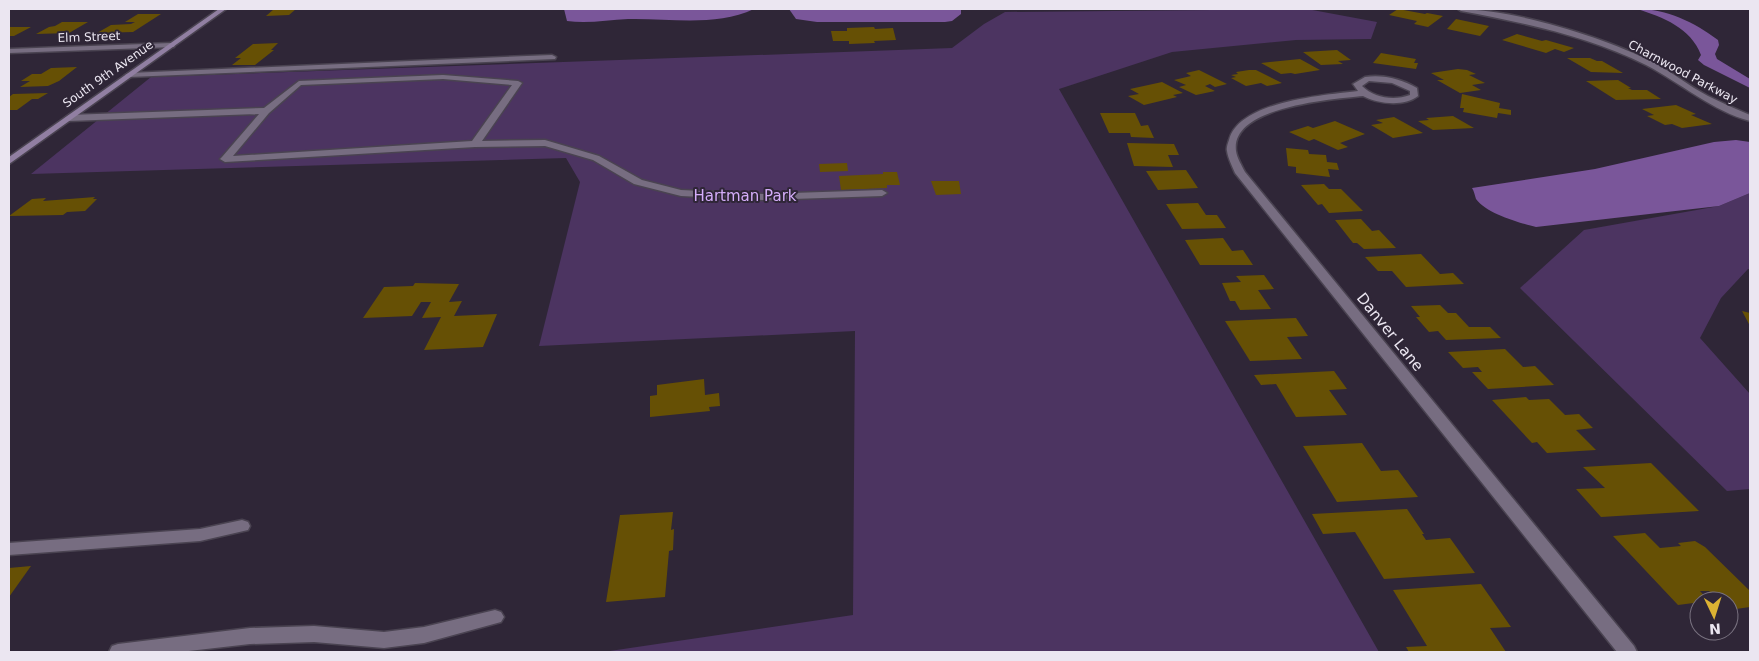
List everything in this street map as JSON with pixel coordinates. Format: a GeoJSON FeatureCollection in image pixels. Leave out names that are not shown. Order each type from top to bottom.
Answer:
{"type":"FeatureCollection","features":[{"type":"Feature","properties":{"kind":"street","name":"South 9th Avenue"},"geometry":{"type":"LineString","coordinates":[[9,160],[222,9]]}},
{"type":"Feature","properties":{"kind":"street","name":"Charnwood Parkway"},"geometry":{"type":"LineString","coordinates":[[1460,9],[1542,25],[1605,44],[1643,61],[1706,98],[1750,118]]}},
{"type":"Feature","properties":{"kind":"street","name":"Elm Street"},"geometry":{"type":"LineString","coordinates":[[9,51],[171,45]]}},
{"type":"Feature","properties":{"kind":"street"},"geometry":{"type":"LineString","coordinates":[[129,75],[552,57]]}},
{"type":"Feature","properties":{"kind":"street"},"geometry":{"type":"LineString","coordinates":[[476,144],[518,83],[443,77],[299,83],[266,111],[225,159],[476,144],[545,143],[596,158],[638,182],[681,193],[762,198],[882,193]]}},
{"type":"Feature","properties":{"kind":"street","name":"Danver Lane"},"geometry":{"type":"LineString","coordinates":[[1364,93],[1357,84],[1364,80],[1380,79],[1404,84],[1415,93],[1414,96],[1407,99],[1396,100],[1378,98],[1364,93],[1290,104],[1253,116],[1241,125],[1233,138],[1231,150],[1234,163],[1240,173],[1628,652]]}},
{"type":"Feature","properties":{"kind":"street"},"geometry":{"type":"LineString","coordinates":[[69,118],[266,111]]}},
{"type":"Feature","properties":{"kind":"street"},"geometry":{"type":"LineString","coordinates":[[9,549],[200,535],[242,526]]}},
{"type":"Feature","properties":{"kind":"street"},"geometry":{"type":"LineString","coordinates":[[118,652],[250,636],[314,634],[384,640],[424,635],[495,617]]}},
{"type":"Feature","properties":{"kind":"green space","name":"Hartman Park"},"geometry":{"type":"Polygon","coordinates":[[[1307,9],[1377,22],[1371,39],[1296,40],[1172,52],[1059,89],[1379,652],[603,652],[853,615],[855,331],[539,346],[580,182],[566,158],[31,174],[151,77],[952,48],[984,24],[1005,12],[1307,9]]]}},
{"type":"Feature","properties":{"kind":"green space"},"geometry":{"type":"Polygon","coordinates":[[[1750,193],[1750,269],[1721,298],[1700,338],[1750,394],[1750,489],[1727,491],[1520,288],[1584,230],[1719,206],[1750,193]]]}},
{"type":"Feature","properties":{"kind":"shaded area"},"geometry":{"type":"Polygon","coordinates":[[[564,9],[754,9],[739,15],[708,20],[628,19],[582,22],[567,21],[564,9]]]}},
{"type":"Feature","properties":{"kind":"shaded area"},"geometry":{"type":"Polygon","coordinates":[[[789,9],[961,9],[961,14],[952,21],[945,22],[817,22],[796,19],[789,9]]]}},
{"type":"Feature","properties":{"kind":"shaded area"},"geometry":{"type":"Polygon","coordinates":[[[1637,9],[1659,11],[1680,18],[1690,22],[1718,40],[1719,45],[1715,54],[1717,59],[1750,79],[1750,88],[1704,65],[1698,60],[1701,55],[1696,46],[1675,25],[1637,9]]]}},
{"type":"Feature","properties":{"kind":"shaded area"},"geometry":{"type":"Polygon","coordinates":[[[1736,140],[1750,142],[1750,193],[1719,206],[1536,227],[1504,217],[1488,209],[1476,199],[1472,188],[1595,169],[1714,142],[1736,140]]]}},
{"type":"Feature","properties":{"kind":"building"},"geometry":{"type":"Polygon","coordinates":[[[274,9],[296,9],[289,15],[266,16],[274,9]]]}},
{"type":"Feature","properties":{"kind":"building"},"geometry":{"type":"Polygon","coordinates":[[[1398,9],[1443,16],[1428,27],[1414,24],[1417,21],[1389,15],[1398,9]]]}},
{"type":"Feature","properties":{"kind":"building"},"geometry":{"type":"Polygon","coordinates":[[[138,14],[161,14],[133,32],[97,33],[111,25],[131,24],[135,22],[125,22],[138,14]]]}},
{"type":"Feature","properties":{"kind":"building"},"geometry":{"type":"Polygon","coordinates":[[[1456,19],[1489,26],[1480,36],[1447,29],[1456,19]]]}},
{"type":"Feature","properties":{"kind":"building"},"geometry":{"type":"Polygon","coordinates":[[[62,22],[88,22],[69,33],[36,34],[49,27],[62,22]]]}},
{"type":"Feature","properties":{"kind":"building"},"geometry":{"type":"Polygon","coordinates":[[[9,27],[31,27],[14,36],[9,36],[9,27]]]}},
{"type":"Feature","properties":{"kind":"building"},"geometry":{"type":"Polygon","coordinates":[[[874,27],[875,29],[893,28],[896,40],[849,44],[849,41],[833,41],[831,31],[847,31],[847,28],[874,27]]]}},
{"type":"Feature","properties":{"kind":"building"},"geometry":{"type":"Polygon","coordinates":[[[1517,34],[1574,48],[1564,52],[1555,49],[1546,53],[1502,40],[1517,34]]]}},
{"type":"Feature","properties":{"kind":"building"},"geometry":{"type":"Polygon","coordinates":[[[278,43],[271,50],[274,50],[255,65],[232,65],[241,58],[235,58],[253,44],[278,43]]]}},
{"type":"Feature","properties":{"kind":"building"},"geometry":{"type":"Polygon","coordinates":[[[1337,50],[1351,60],[1338,61],[1343,64],[1321,65],[1303,52],[1337,50]]]}},
{"type":"Feature","properties":{"kind":"building"},"geometry":{"type":"Polygon","coordinates":[[[1381,53],[1416,59],[1414,63],[1418,63],[1416,69],[1373,63],[1381,53]]]}},
{"type":"Feature","properties":{"kind":"building"},"geometry":{"type":"Polygon","coordinates":[[[1567,58],[1590,58],[1602,61],[1623,73],[1591,72],[1567,58]]]}},
{"type":"Feature","properties":{"kind":"building"},"geometry":{"type":"Polygon","coordinates":[[[1300,59],[1320,70],[1281,74],[1261,63],[1300,59]]]}},
{"type":"Feature","properties":{"kind":"building"},"geometry":{"type":"Polygon","coordinates":[[[77,67],[59,81],[48,86],[20,87],[30,81],[21,81],[32,74],[41,74],[51,68],[77,67]]]}},
{"type":"Feature","properties":{"kind":"building"},"geometry":{"type":"Polygon","coordinates":[[[1458,69],[1476,74],[1469,75],[1485,83],[1472,85],[1481,90],[1460,93],[1437,80],[1444,80],[1431,73],[1458,69]]]}},
{"type":"Feature","properties":{"kind":"building"},"geometry":{"type":"Polygon","coordinates":[[[1199,70],[1227,84],[1215,87],[1210,84],[1205,86],[1215,91],[1196,95],[1179,87],[1186,85],[1174,80],[1191,76],[1186,73],[1199,70]]]}},
{"type":"Feature","properties":{"kind":"building"},"geometry":{"type":"Polygon","coordinates":[[[1256,70],[1282,83],[1267,86],[1261,83],[1246,86],[1231,78],[1236,77],[1231,75],[1238,74],[1236,72],[1256,70]]]}},
{"type":"Feature","properties":{"kind":"building"},"geometry":{"type":"Polygon","coordinates":[[[1618,80],[1632,90],[1647,90],[1661,99],[1616,100],[1586,81],[1618,80]]]}},
{"type":"Feature","properties":{"kind":"building"},"geometry":{"type":"Polygon","coordinates":[[[1162,82],[1183,93],[1173,95],[1177,97],[1144,105],[1128,96],[1139,94],[1130,89],[1162,82]]]}},
{"type":"Feature","properties":{"kind":"building"},"geometry":{"type":"Polygon","coordinates":[[[48,93],[38,99],[32,99],[17,110],[9,110],[9,97],[13,94],[48,93]]]}},
{"type":"Feature","properties":{"kind":"building"},"geometry":{"type":"Polygon","coordinates":[[[1462,94],[1500,103],[1499,108],[1511,110],[1511,115],[1498,113],[1497,118],[1463,112],[1464,108],[1460,108],[1462,94]]]}},
{"type":"Feature","properties":{"kind":"building"},"geometry":{"type":"Polygon","coordinates":[[[1676,105],[1696,114],[1691,115],[1712,124],[1682,128],[1672,124],[1665,125],[1647,116],[1654,115],[1642,109],[1676,105]]]}},
{"type":"Feature","properties":{"kind":"building"},"geometry":{"type":"Polygon","coordinates":[[[1100,113],[1135,113],[1141,126],[1148,125],[1154,138],[1131,137],[1130,133],[1109,133],[1100,113]]]}},
{"type":"Feature","properties":{"kind":"building"},"geometry":{"type":"Polygon","coordinates":[[[1453,116],[1474,128],[1433,130],[1418,121],[1429,120],[1426,118],[1453,116]]]}},
{"type":"Feature","properties":{"kind":"building"},"geometry":{"type":"Polygon","coordinates":[[[1394,117],[1423,133],[1393,138],[1371,125],[1383,123],[1376,120],[1394,117]]]}},
{"type":"Feature","properties":{"kind":"building"},"geometry":{"type":"Polygon","coordinates":[[[1335,121],[1365,134],[1340,143],[1348,147],[1338,150],[1314,139],[1309,141],[1289,132],[1308,126],[1313,128],[1335,121]]]}},
{"type":"Feature","properties":{"kind":"building"},"geometry":{"type":"Polygon","coordinates":[[[1127,143],[1174,144],[1179,155],[1168,155],[1173,167],[1134,166],[1127,143]]]}},
{"type":"Feature","properties":{"kind":"building"},"geometry":{"type":"Polygon","coordinates":[[[1286,148],[1308,150],[1309,154],[1326,155],[1327,162],[1337,163],[1339,170],[1328,169],[1330,177],[1296,173],[1296,167],[1288,166],[1286,148]]]}},
{"type":"Feature","properties":{"kind":"building"},"geometry":{"type":"Polygon","coordinates":[[[847,163],[848,171],[820,172],[819,164],[847,163]]]}},
{"type":"Feature","properties":{"kind":"building"},"geometry":{"type":"Polygon","coordinates":[[[1186,170],[1198,188],[1158,190],[1146,171],[1186,170]]]}},
{"type":"Feature","properties":{"kind":"building"},"geometry":{"type":"Polygon","coordinates":[[[883,172],[897,172],[900,185],[887,185],[887,188],[841,190],[839,176],[883,174],[883,172]]]}},
{"type":"Feature","properties":{"kind":"building"},"geometry":{"type":"Polygon","coordinates":[[[931,181],[959,181],[961,194],[936,195],[931,181]]]}},
{"type":"Feature","properties":{"kind":"building"},"geometry":{"type":"Polygon","coordinates":[[[1324,184],[1329,189],[1341,189],[1363,211],[1329,213],[1322,204],[1318,205],[1301,185],[1324,184]]]}},
{"type":"Feature","properties":{"kind":"building"},"geometry":{"type":"Polygon","coordinates":[[[95,197],[93,199],[97,199],[85,211],[67,212],[63,215],[9,216],[32,199],[46,198],[43,201],[95,197]]]}},
{"type":"Feature","properties":{"kind":"building"},"geometry":{"type":"Polygon","coordinates":[[[1198,203],[1206,215],[1217,215],[1226,228],[1182,229],[1166,204],[1198,203]]]}},
{"type":"Feature","properties":{"kind":"building"},"geometry":{"type":"Polygon","coordinates":[[[1361,219],[1372,231],[1379,230],[1396,248],[1364,249],[1357,243],[1353,243],[1335,220],[1361,219]]]}},
{"type":"Feature","properties":{"kind":"building"},"geometry":{"type":"Polygon","coordinates":[[[1223,238],[1232,251],[1243,250],[1253,265],[1200,265],[1185,240],[1223,238]]]}},
{"type":"Feature","properties":{"kind":"building"},"geometry":{"type":"Polygon","coordinates":[[[1421,254],[1440,274],[1453,273],[1464,284],[1406,287],[1392,271],[1378,271],[1365,257],[1421,254]]]}},
{"type":"Feature","properties":{"kind":"building"},"geometry":{"type":"Polygon","coordinates":[[[1264,275],[1274,289],[1258,290],[1271,309],[1240,310],[1235,301],[1230,301],[1222,283],[1241,282],[1236,276],[1264,275]]]}},
{"type":"Feature","properties":{"kind":"building"},"geometry":{"type":"Polygon","coordinates":[[[415,283],[459,284],[449,302],[462,301],[454,316],[497,314],[483,347],[424,350],[441,317],[422,318],[431,302],[421,302],[412,316],[363,318],[384,287],[413,286],[415,283]]]}},
{"type":"Feature","properties":{"kind":"building"},"geometry":{"type":"Polygon","coordinates":[[[1440,305],[1448,313],[1456,313],[1469,327],[1490,327],[1501,338],[1446,340],[1438,331],[1429,332],[1416,317],[1420,317],[1411,306],[1440,305]]]}},
{"type":"Feature","properties":{"kind":"building"},"geometry":{"type":"Polygon","coordinates":[[[1742,311],[1750,313],[1750,326],[1742,311]]]}},
{"type":"Feature","properties":{"kind":"building"},"geometry":{"type":"Polygon","coordinates":[[[1296,318],[1308,336],[1287,337],[1302,359],[1250,361],[1225,321],[1296,318]]]}},
{"type":"Feature","properties":{"kind":"building"},"geometry":{"type":"Polygon","coordinates":[[[1505,349],[1523,367],[1535,366],[1554,385],[1488,389],[1472,372],[1482,372],[1478,367],[1463,368],[1448,352],[1505,349]]]}},
{"type":"Feature","properties":{"kind":"building"},"geometry":{"type":"Polygon","coordinates":[[[1334,371],[1347,389],[1329,390],[1347,415],[1296,417],[1276,384],[1261,385],[1254,375],[1334,371]]]}},
{"type":"Feature","properties":{"kind":"building"},"geometry":{"type":"Polygon","coordinates":[[[704,379],[705,395],[719,393],[720,406],[709,407],[710,411],[650,417],[650,396],[657,395],[657,385],[704,379]]]}},
{"type":"Feature","properties":{"kind":"building"},"geometry":{"type":"Polygon","coordinates":[[[1526,397],[1529,400],[1549,399],[1565,415],[1579,414],[1593,428],[1576,430],[1596,450],[1547,453],[1537,442],[1532,443],[1492,400],[1526,397]]]}},
{"type":"Feature","properties":{"kind":"building"},"geometry":{"type":"Polygon","coordinates":[[[1362,443],[1381,471],[1398,470],[1418,497],[1337,502],[1303,446],[1362,443]]]}},
{"type":"Feature","properties":{"kind":"building"},"geometry":{"type":"Polygon","coordinates":[[[1651,463],[1699,511],[1601,517],[1576,489],[1605,488],[1583,467],[1651,463]]]}},
{"type":"Feature","properties":{"kind":"building"},"geometry":{"type":"Polygon","coordinates":[[[1407,509],[1426,540],[1450,538],[1475,573],[1384,579],[1355,532],[1323,534],[1312,514],[1407,509]]]}},
{"type":"Feature","properties":{"kind":"building"},"geometry":{"type":"Polygon","coordinates":[[[673,512],[671,530],[674,529],[673,550],[669,551],[665,597],[606,602],[620,515],[673,512]]]}},
{"type":"Feature","properties":{"kind":"building"},"geometry":{"type":"Polygon","coordinates":[[[1645,533],[1660,548],[1681,546],[1678,543],[1695,541],[1705,547],[1750,591],[1750,607],[1739,609],[1739,591],[1689,591],[1689,604],[1678,605],[1613,536],[1645,533]]]}},
{"type":"Feature","properties":{"kind":"building"},"geometry":{"type":"Polygon","coordinates":[[[31,566],[9,597],[9,568],[31,566]]]}},
{"type":"Feature","properties":{"kind":"building"},"geometry":{"type":"Polygon","coordinates":[[[1481,584],[1511,627],[1490,628],[1506,652],[1409,652],[1406,647],[1427,646],[1393,590],[1481,584]]]}}]}
